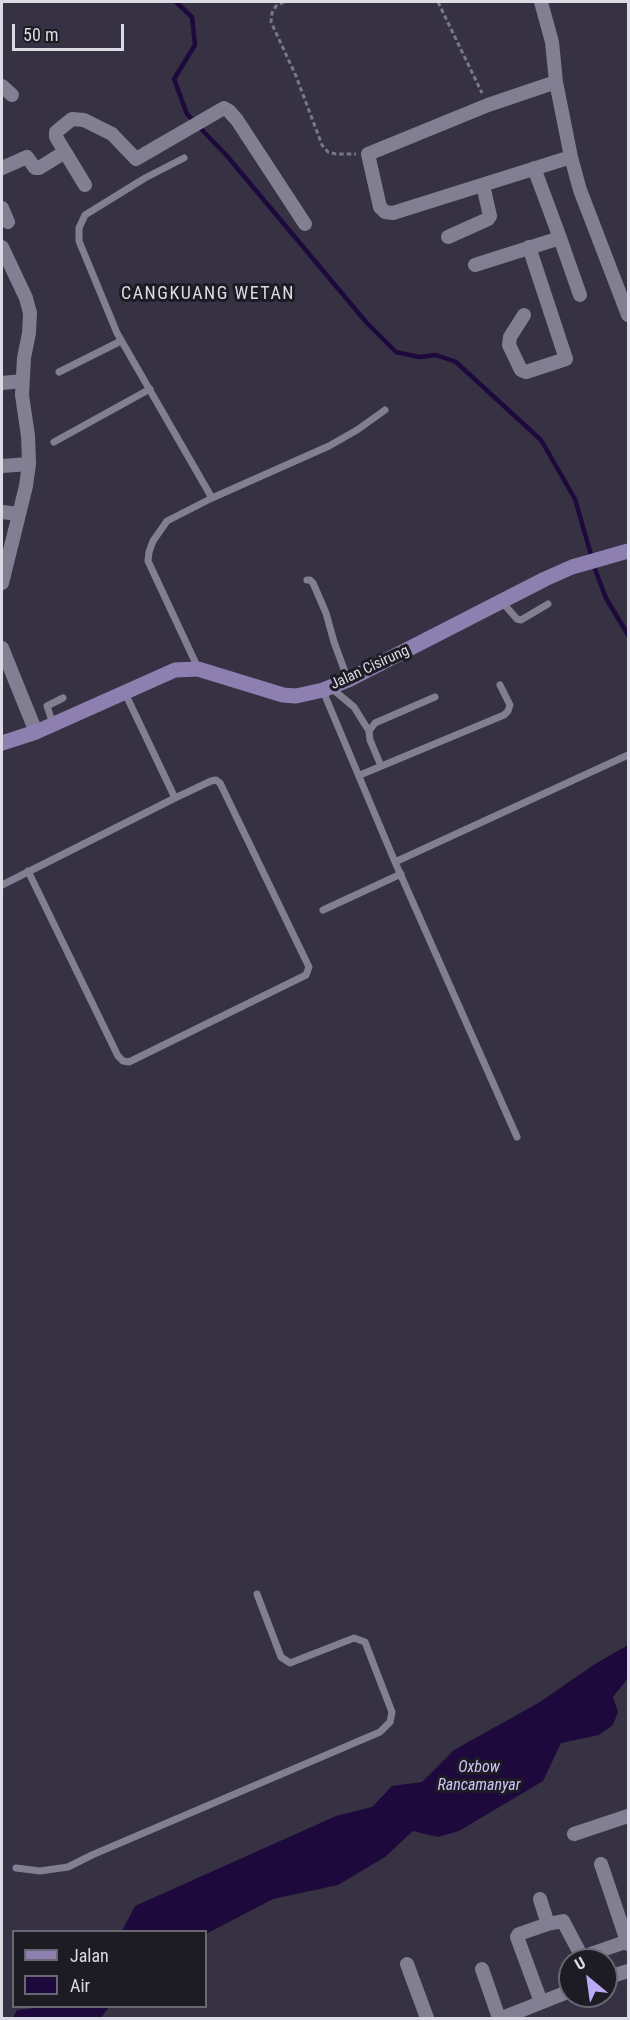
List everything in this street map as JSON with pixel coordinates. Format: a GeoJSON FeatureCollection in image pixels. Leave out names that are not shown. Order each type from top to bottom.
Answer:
{"type":"FeatureCollection","features":[{"type":"Feature","properties":{"kind":"main road","name":"Jalan Cisirung"},"geometry":{"type":"LineString","coordinates":[[2,742],[36,732],[176,670],[198,669],[283,695],[296,696],[327,688],[348,680],[545,579],[628,550]]}},
{"type":"Feature","properties":{"kind":"street"},"geometry":{"type":"LineString","coordinates":[[542,2],[552,42],[556,82],[571,157],[580,190],[628,315]]}},
{"type":"Feature","properties":{"kind":"street"},"geometry":{"type":"LineString","coordinates":[[556,82],[488,105],[368,154],[380,207],[385,212],[393,213],[571,157]]}},
{"type":"Feature","properties":{"kind":"street"},"geometry":{"type":"LineString","coordinates":[[86,185],[56,137],[56,132],[72,119],[84,120],[112,134],[136,159],[224,108],[229,111],[305,224]]}},
{"type":"Feature","properties":{"kind":"street"},"geometry":{"type":"LineString","coordinates":[[2,168],[27,157],[35,168],[39,168],[65,152]]}},
{"type":"Feature","properties":{"kind":"street"},"geometry":{"type":"LineString","coordinates":[[534,168],[580,295]]}},
{"type":"Feature","properties":{"kind":"street"},"geometry":{"type":"LineString","coordinates":[[448,237],[490,216],[483,184]]}},
{"type":"Feature","properties":{"kind":"street"},"geometry":{"type":"LineString","coordinates":[[2,208],[8,222]]}},
{"type":"Feature","properties":{"kind":"street"},"geometry":{"type":"LineString","coordinates":[[475,265],[560,238]]}},
{"type":"Feature","properties":{"kind":"street"},"geometry":{"type":"LineString","coordinates":[[2,247],[26,298],[30,313],[22,381],[29,464],[26,486],[2,584]]}},
{"type":"Feature","properties":{"kind":"street"},"geometry":{"type":"LineString","coordinates":[[524,315],[510,337],[509,345],[521,370],[526,372],[566,359],[529,247]]}},
{"type":"Feature","properties":{"kind":"street"},"geometry":{"type":"LineString","coordinates":[[2,383],[22,381]]}},
{"type":"Feature","properties":{"kind":"street"},"geometry":{"type":"LineString","coordinates":[[2,466],[29,464]]}},
{"type":"Feature","properties":{"kind":"street"},"geometry":{"type":"LineString","coordinates":[[2,512],[19,513]]}},
{"type":"Feature","properties":{"kind":"street"},"geometry":{"type":"LineString","coordinates":[[2,648],[36,732]]}},
{"type":"Feature","properties":{"kind":"street"},"geometry":{"type":"LineString","coordinates":[[573,1834],[628,1816]]}},
{"type":"Feature","properties":{"kind":"street"},"geometry":{"type":"LineString","coordinates":[[541,2002],[517,1938],[519,1934],[564,1921],[582,1957],[628,1942],[601,1864]]}},
{"type":"Feature","properties":{"kind":"street"},"geometry":{"type":"LineString","coordinates":[[540,1899],[548,1924]]}},
{"type":"Feature","properties":{"kind":"street"},"geometry":{"type":"LineString","coordinates":[[407,1964],[426,2019]]}},
{"type":"Feature","properties":{"kind":"street"},"geometry":{"type":"LineString","coordinates":[[482,1970],[501,2019],[558,1996]]}},
{"type":"Feature","properties":{"kind":"lane"},"geometry":{"type":"LineString","coordinates":[[184,158],[145,178],[85,215],[79,228],[79,241],[121,340],[212,498]]}},
{"type":"Feature","properties":{"kind":"lane"},"geometry":{"type":"LineString","coordinates":[[59,372],[121,340]]}},
{"type":"Feature","properties":{"kind":"lane"},"geometry":{"type":"LineString","coordinates":[[54,442],[150,389]]}},
{"type":"Feature","properties":{"kind":"lane"},"geometry":{"type":"LineString","coordinates":[[198,669],[148,561],[148,552],[153,541],[167,521],[212,498],[329,446],[386,410]]}},
{"type":"Feature","properties":{"kind":"lane"},"geometry":{"type":"LineString","coordinates":[[307,580],[313,583],[326,613],[348,680]]}},
{"type":"Feature","properties":{"kind":"lane"},"geometry":{"type":"LineString","coordinates":[[502,602],[517,619],[521,620],[548,604]]}},
{"type":"Feature","properties":{"kind":"lane"},"geometry":{"type":"LineString","coordinates":[[360,775],[504,716],[510,705],[500,685]]}},
{"type":"Feature","properties":{"kind":"lane"},"geometry":{"type":"LineString","coordinates":[[327,688],[354,707],[369,731],[370,740],[381,766]]}},
{"type":"Feature","properties":{"kind":"lane"},"geometry":{"type":"LineString","coordinates":[[327,688],[395,862],[517,1137]]}},
{"type":"Feature","properties":{"kind":"lane"},"geometry":{"type":"LineString","coordinates":[[125,693],[175,798]]}},
{"type":"Feature","properties":{"kind":"lane"},"geometry":{"type":"LineString","coordinates":[[369,731],[375,723],[435,697]]}},
{"type":"Feature","properties":{"kind":"lane"},"geometry":{"type":"LineString","coordinates":[[53,724],[47,706],[63,698]]}},
{"type":"Feature","properties":{"kind":"lane"},"geometry":{"type":"LineString","coordinates":[[395,862],[628,755]]}},
{"type":"Feature","properties":{"kind":"lane"},"geometry":{"type":"LineString","coordinates":[[2,885],[28,871],[175,798],[216,780],[220,783],[309,967],[306,975],[129,1062],[123,1061],[118,1056],[28,871]]}},
{"type":"Feature","properties":{"kind":"lane"},"geometry":{"type":"LineString","coordinates":[[322,910],[401,874]]}},
{"type":"Feature","properties":{"kind":"lane"},"geometry":{"type":"LineString","coordinates":[[16,1868],[40,1871],[68,1867],[380,1732],[390,1722],[392,1712],[364,1642],[354,1638],[290,1663],[281,1657],[257,1594]]}},
{"type":"Feature","properties":{"kind":"path"},"geometry":{"type":"LineString","coordinates":[[284,2],[276,6],[272,13],[272,22],[296,76],[322,145],[328,152],[336,154],[368,154]]}},
{"type":"Feature","properties":{"kind":"path"},"geometry":{"type":"LineString","coordinates":[[438,2],[488,105]]}},
{"type":"Feature","properties":{"kind":"water","name":"Oxbow Rancamanyar"},"geometry":{"type":"Polygon","coordinates":[[[628,1645],[628,1678],[613,1697],[618,1712],[613,1725],[599,1735],[561,1743],[543,1781],[459,1831],[438,1837],[413,1831],[385,1857],[338,1885],[273,1899],[207,1933],[207,1930],[123,1930],[135,1906],[336,1816],[372,1807],[392,1786],[422,1782],[454,1750],[540,1702],[595,1664],[628,1645]]]}},
{"type":"Feature","properties":{"kind":"water"},"geometry":{"type":"Polygon","coordinates":[[[108,2008],[101,2018],[13,2018],[17,2010],[108,2008]]]}},
{"type":"Feature","properties":{"kind":"waterway"},"geometry":{"type":"LineString","coordinates":[[176,2],[192,17],[195,45],[174,79],[187,114],[227,156],[366,322],[396,352],[419,357],[436,355],[456,362],[541,440],[575,499],[606,598],[628,635]]}},
{"type":"Feature","properties":{"kind":"district","name":"CANGKUANG WETAN"},"geometry":{"type":"Point","coordinates":[208,294]}}]}
